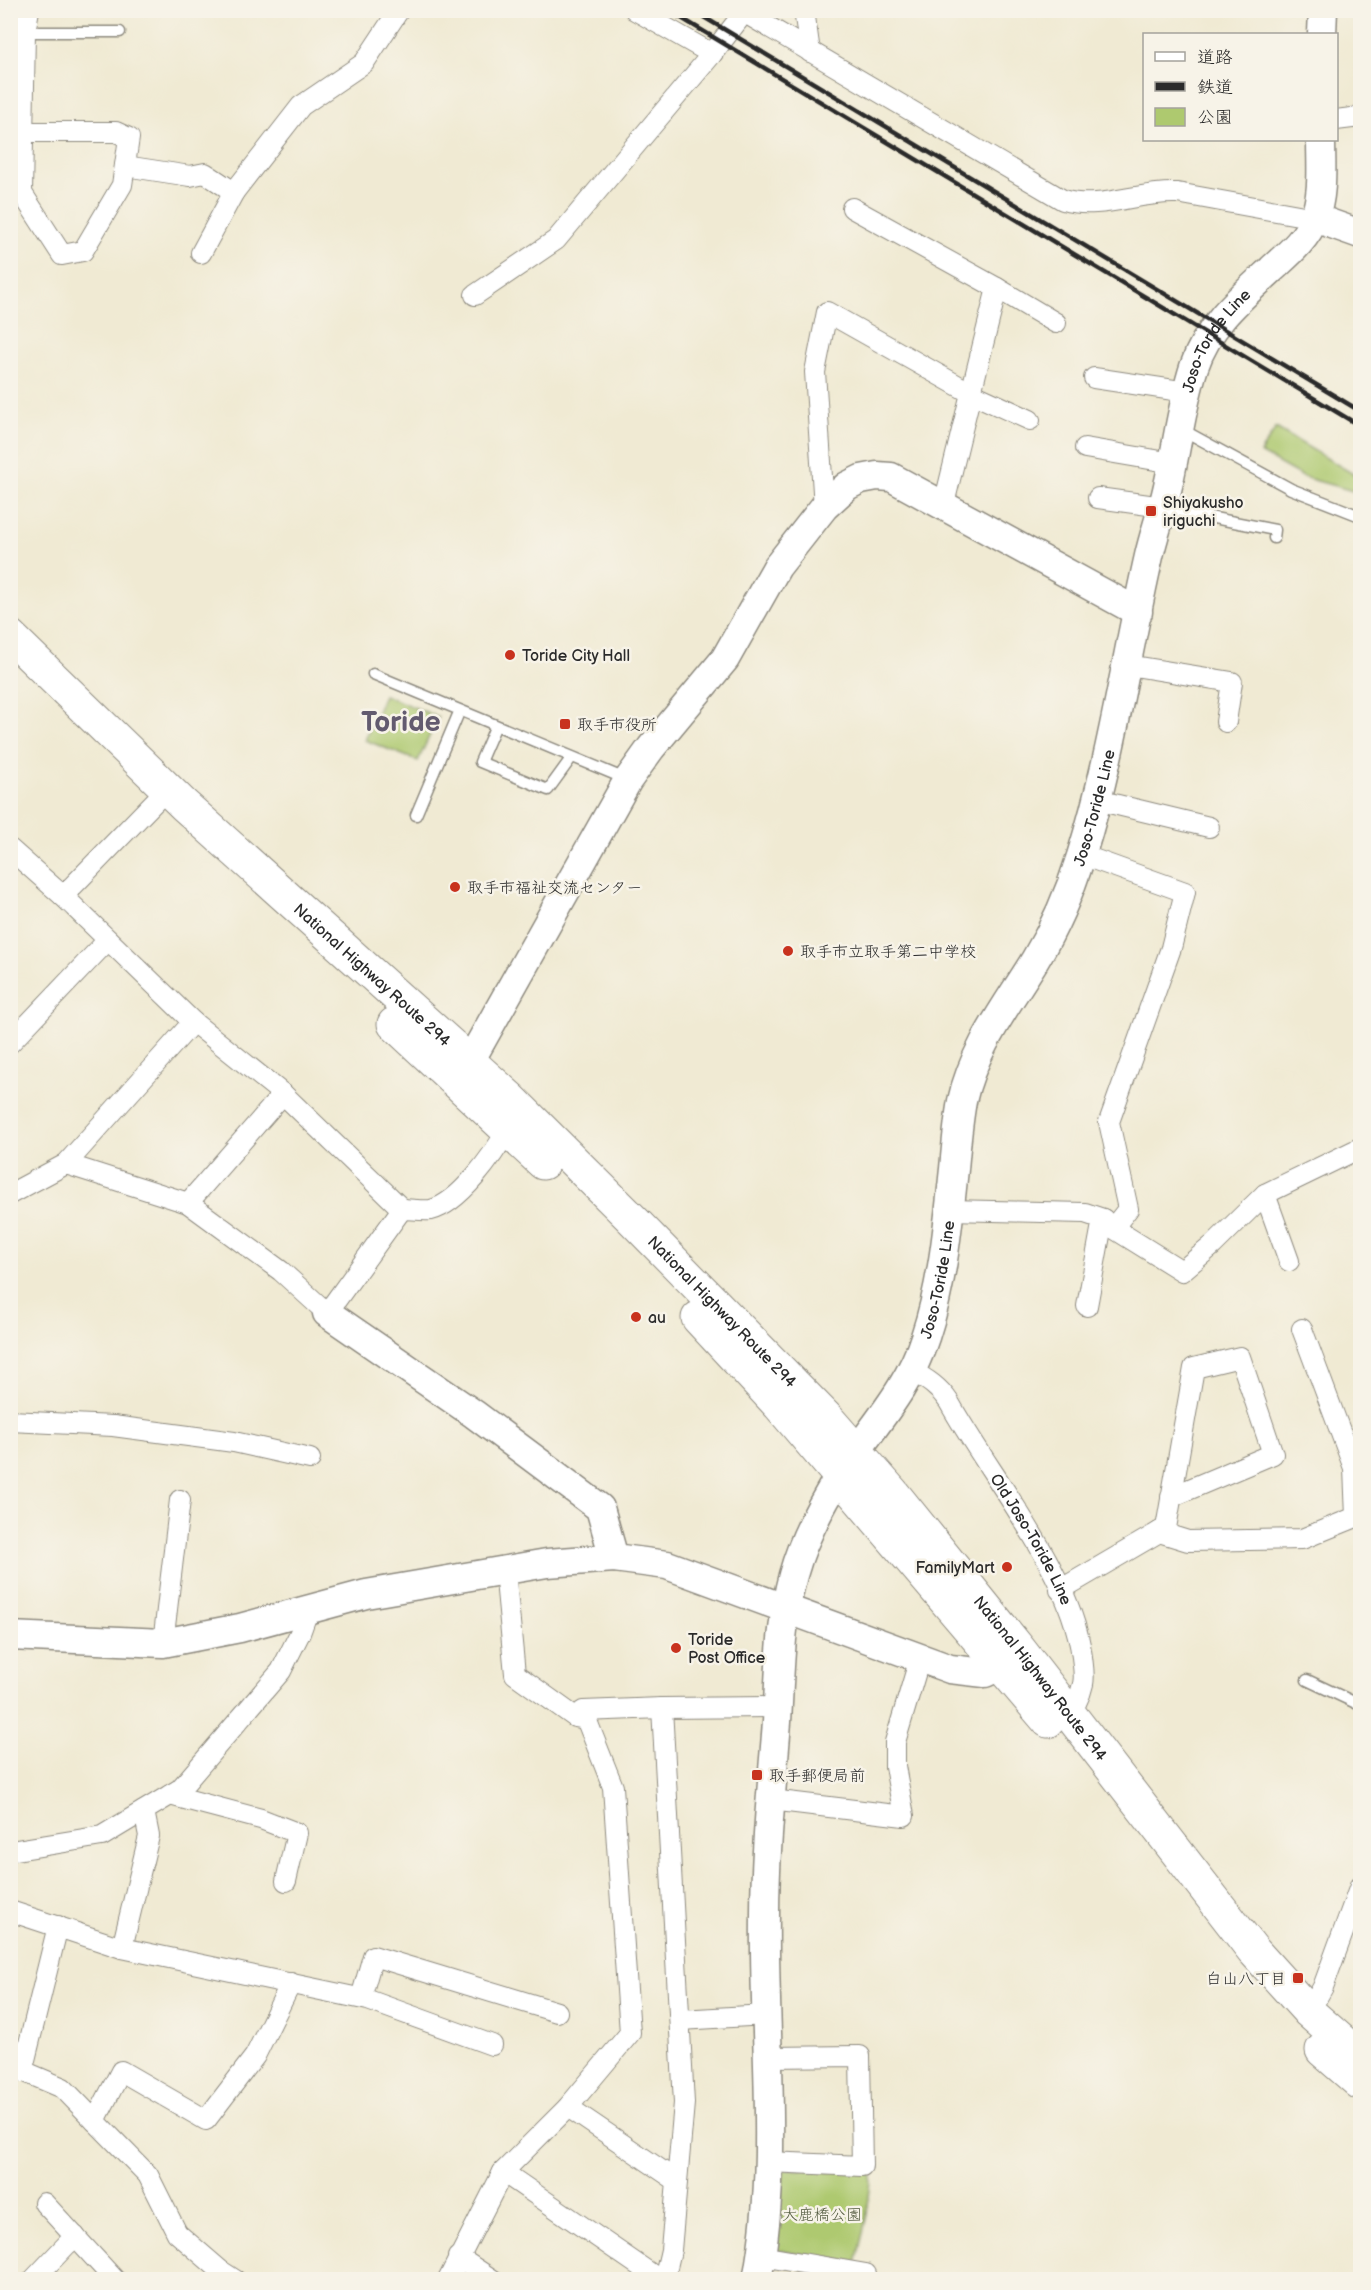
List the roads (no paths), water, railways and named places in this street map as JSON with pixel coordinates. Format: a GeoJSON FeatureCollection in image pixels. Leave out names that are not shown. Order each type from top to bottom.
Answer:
{"type":"FeatureCollection","features":[{"type":"Feature","properties":{"kind":"highway","name":"National Highway Route 294"},"geometry":{"type":"LineString","coordinates":[[10,636],[159,797]]}},
{"type":"Feature","properties":{"kind":"highway","name":"National Highway Route 294"},"geometry":{"type":"LineString","coordinates":[[10,668],[159,797],[632,1219],[828,1419],[848,1463],[1000,1665],[1062,1722],[1253,1950],[1309,2012],[1360,2057]]}},
{"type":"Feature","properties":{"kind":"highway","name":"National Highway Route 294"},"geometry":{"type":"LineString","coordinates":[[464,1071],[508,1129],[642,1258],[779,1405],[915,1520],[1227,1948],[1297,2027],[1360,2083]]}},
{"type":"Feature","properties":{"kind":"street"},"geometry":{"type":"LineString","coordinates":[[23,132],[116,132],[129,138],[122,185],[82,251],[62,255],[22,193],[24,32],[28,10]]}},
{"type":"Feature","properties":{"kind":"street"},"geometry":{"type":"LineString","coordinates":[[201,253],[234,192],[301,106],[364,63],[399,10]]}},
{"type":"Feature","properties":{"kind":"street"},"geometry":{"type":"LineString","coordinates":[[635,10],[712,54]]}},
{"type":"Feature","properties":{"kind":"street"},"geometry":{"type":"LineString","coordinates":[[804,10],[810,51]]}},
{"type":"Feature","properties":{"kind":"street"},"geometry":{"type":"LineString","coordinates":[[1322,33],[1323,10]]}},
{"type":"Feature","properties":{"kind":"street"},"geometry":{"type":"LineString","coordinates":[[475,296],[556,240],[712,54],[744,11],[1063,200],[1075,204],[1098,203],[1161,192],[1176,193],[1315,218],[1360,234]]}},
{"type":"Feature","properties":{"kind":"street"},"geometry":{"type":"LineString","coordinates":[[1338,120],[1360,117]]}},
{"type":"Feature","properties":{"kind":"street","name":"Joso-Toride Line"},"geometry":{"type":"LineString","coordinates":[[759,2268],[768,2162],[765,1915],[785,1608],[795,1568],[806,1539],[848,1463],[885,1415],[911,1371],[924,1340],[937,1295],[962,1101],[971,1069],[986,1037],[1036,958],[1058,918],[1082,855],[1128,665],[1149,558],[1200,350],[1230,307],[1288,254],[1310,229],[1315,218],[1320,187],[1321,141]]}},
{"type":"Feature","properties":{"kind":"street"},"geometry":{"type":"LineString","coordinates":[[125,166],[190,176],[205,173],[234,192]]}},
{"type":"Feature","properties":{"kind":"street"},"geometry":{"type":"LineString","coordinates":[[852,208],[1056,323]]}},
{"type":"Feature","properties":{"kind":"street"},"geometry":{"type":"LineString","coordinates":[[944,504],[997,288]]}},
{"type":"Feature","properties":{"kind":"street"},"geometry":{"type":"LineString","coordinates":[[824,507],[815,372],[826,312],[971,393],[1030,420]]}},
{"type":"Feature","properties":{"kind":"street"},"geometry":{"type":"LineString","coordinates":[[1094,378],[1188,392]]}},
{"type":"Feature","properties":{"kind":"street"},"geometry":{"type":"LineString","coordinates":[[1085,448],[1173,463]]}},
{"type":"Feature","properties":{"kind":"street"},"geometry":{"type":"LineString","coordinates":[[464,1071],[628,780],[651,748],[725,659],[777,567],[824,507],[848,486],[861,479],[877,476],[891,477],[1138,612]]}},
{"type":"Feature","properties":{"kind":"street"},"geometry":{"type":"LineString","coordinates":[[1098,498],[1163,507]]}},
{"type":"Feature","properties":{"kind":"street"},"geometry":{"type":"LineString","coordinates":[[1128,665],[1232,682],[1226,722]]}},
{"type":"Feature","properties":{"kind":"street"},"geometry":{"type":"LineString","coordinates":[[63,896],[159,797]]}},
{"type":"Feature","properties":{"kind":"street"},"geometry":{"type":"LineString","coordinates":[[1096,800],[1209,826]]}},
{"type":"Feature","properties":{"kind":"street"},"geometry":{"type":"LineString","coordinates":[[1082,855],[1185,892],[1171,948],[1109,1122],[1128,1209],[1108,1224],[1087,1306]]}},
{"type":"Feature","properties":{"kind":"street"},"geometry":{"type":"LineString","coordinates":[[14,861],[63,896],[193,1022],[283,1094],[402,1209],[431,1210],[455,1197],[493,1155],[508,1129]]}},
{"type":"Feature","properties":{"kind":"street"},"geometry":{"type":"LineString","coordinates":[[10,1043],[108,940]]}},
{"type":"Feature","properties":{"kind":"street"},"geometry":{"type":"LineString","coordinates":[[12,1190],[66,1164],[193,1022]]}},
{"type":"Feature","properties":{"kind":"street"},"geometry":{"type":"LineString","coordinates":[[188,1203],[283,1094]]}},
{"type":"Feature","properties":{"kind":"street"},"geometry":{"type":"LineString","coordinates":[[949,1210],[1085,1213],[1108,1224],[1182,1272],[1265,1194],[1360,1148]]}},
{"type":"Feature","properties":{"kind":"street"},"geometry":{"type":"LineString","coordinates":[[66,1164],[188,1203],[281,1271],[327,1313],[474,1414],[600,1508],[614,1558]]}},
{"type":"Feature","properties":{"kind":"street"},"geometry":{"type":"LineString","coordinates":[[1265,1194],[1289,1261]]}},
{"type":"Feature","properties":{"kind":"street"},"geometry":{"type":"LineString","coordinates":[[327,1313],[402,1209]]}},
{"type":"Feature","properties":{"kind":"street"},"geometry":{"type":"LineString","coordinates":[[1159,1532],[1188,1541],[1302,1539],[1358,1517],[1357,1460],[1302,1329]]}},
{"type":"Feature","properties":{"kind":"street"},"geometry":{"type":"LineString","coordinates":[[1060,1590],[1166,1528],[1171,1497],[1194,1368],[1240,1357],[1273,1454],[1171,1497]]}},
{"type":"Feature","properties":{"kind":"street","name":"Old Joso-Toride Line"},"geometry":{"type":"LineString","coordinates":[[911,1371],[929,1380],[946,1397],[1048,1562],[1073,1619],[1084,1673],[1083,1684],[1076,1704],[1062,1722]]}},
{"type":"Feature","properties":{"kind":"street"},"geometry":{"type":"LineString","coordinates":[[10,1421],[113,1426],[234,1442],[310,1460]]}},
{"type":"Feature","properties":{"kind":"street"},"geometry":{"type":"LineString","coordinates":[[163,1643],[180,1500]]}},
{"type":"Feature","properties":{"kind":"street"},"geometry":{"type":"LineString","coordinates":[[10,1636],[163,1643],[240,1628],[366,1594],[547,1563],[614,1558],[667,1565],[920,1658],[966,1672],[985,1673],[1000,1665]]}},
{"type":"Feature","properties":{"kind":"street"},"geometry":{"type":"LineString","coordinates":[[505,1570],[515,1674],[575,1717],[586,1719]]}},
{"type":"Feature","properties":{"kind":"street"},"geometry":{"type":"LineString","coordinates":[[10,1851],[102,1836],[180,1789],[281,1671],[300,1633],[309,1608]]}},
{"type":"Feature","properties":{"kind":"street"},"geometry":{"type":"LineString","coordinates":[[771,1800],[904,1816],[895,1766],[896,1742],[920,1658]]}},
{"type":"Feature","properties":{"kind":"street"},"geometry":{"type":"LineString","coordinates":[[448,2280],[503,2172],[568,2107],[630,2033],[613,1787],[584,1711],[778,1707]]}},
{"type":"Feature","properties":{"kind":"street"},"geometry":{"type":"LineString","coordinates":[[503,2172],[662,2280],[671,2250],[684,2103],[662,1708]]}},
{"type":"Feature","properties":{"kind":"street"},"geometry":{"type":"LineString","coordinates":[[170,1795],[261,1819],[297,1833],[286,1881]]}},
{"type":"Feature","properties":{"kind":"street"},"geometry":{"type":"LineString","coordinates":[[122,1948],[149,1836],[144,1811]]}},
{"type":"Feature","properties":{"kind":"street"},"geometry":{"type":"LineString","coordinates":[[1309,2012],[1323,1987],[1360,1886]]}},
{"type":"Feature","properties":{"kind":"street"},"geometry":{"type":"LineString","coordinates":[[10,1911],[122,1948],[361,1998],[492,2045]]}},
{"type":"Feature","properties":{"kind":"street"},"geometry":{"type":"LineString","coordinates":[[58,1926],[16,2069],[63,2088],[148,2175],[177,2233],[221,2271],[235,2280]]}},
{"type":"Feature","properties":{"kind":"street"},"geometry":{"type":"LineString","coordinates":[[361,1998],[373,1956],[557,2012]]}},
{"type":"Feature","properties":{"kind":"street"},"geometry":{"type":"LineString","coordinates":[[95,2121],[121,2070],[206,2120],[255,2056],[291,1983]]}},
{"type":"Feature","properties":{"kind":"street"},"geometry":{"type":"LineString","coordinates":[[680,2020],[766,2015]]}},
{"type":"Feature","properties":{"kind":"street"},"geometry":{"type":"LineString","coordinates":[[768,2057],[860,2056],[862,2166],[768,2162]]}},
{"type":"Feature","properties":{"kind":"street"},"geometry":{"type":"LineString","coordinates":[[568,2107],[677,2181]]}},
{"type":"Feature","properties":{"kind":"street"},"geometry":{"type":"LineString","coordinates":[[44,2203],[115,2280]]}},
{"type":"Feature","properties":{"kind":"street"},"geometry":{"type":"LineString","coordinates":[[33,2280],[75,2236]]}},
{"type":"Feature","properties":{"kind":"street"},"geometry":{"type":"LineString","coordinates":[[458,2257],[493,2280]]}},
{"type":"Feature","properties":{"kind":"street"},"geometry":{"type":"LineString","coordinates":[[759,2268],[866,2274],[864,2280]]}},
{"type":"Feature","properties":{"kind":"lane"},"geometry":{"type":"LineString","coordinates":[[24,32],[120,33]]}},
{"type":"Feature","properties":{"kind":"lane"},"geometry":{"type":"LineString","coordinates":[[1181,429],[1291,489],[1360,516]]}},
{"type":"Feature","properties":{"kind":"lane"},"geometry":{"type":"LineString","coordinates":[[1163,507],[1275,530],[1274,538]]}},
{"type":"Feature","properties":{"kind":"lane"},"geometry":{"type":"LineString","coordinates":[[373,674],[628,780]]}},
{"type":"Feature","properties":{"kind":"lane"},"geometry":{"type":"LineString","coordinates":[[417,815],[460,710]]}},
{"type":"Feature","properties":{"kind":"lane"},"geometry":{"type":"LineString","coordinates":[[496,725],[480,762],[548,790],[572,757]]}},
{"type":"Feature","properties":{"kind":"lane"},"geometry":{"type":"LineString","coordinates":[[1307,1680],[1360,1705]]}},
{"type":"Feature","properties":{"kind":"railway"},"geometry":{"type":"LineString","coordinates":[[668,10],[1360,426]]}},
{"type":"Feature","properties":{"kind":"railway"},"geometry":{"type":"LineString","coordinates":[[692,10],[1360,411]]}},
{"type":"Feature","properties":{"kind":"place","name":"Shiyakusho iriguchi"},"geometry":{"type":"Point","coordinates":[1151,511]}},
{"type":"Feature","properties":{"kind":"place","name":"Toride City Hall"},"geometry":{"type":"Point","coordinates":[510,655]}},
{"type":"Feature","properties":{"kind":"place","name":"取手市役所"},"geometry":{"type":"Point","coordinates":[565,724]}},
{"type":"Feature","properties":{"kind":"place","name":"取手市福祉交流センター"},"geometry":{"type":"Point","coordinates":[455,887]}},
{"type":"Feature","properties":{"kind":"place","name":"取手市立取手第二中学校"},"geometry":{"type":"Point","coordinates":[788,951]}},
{"type":"Feature","properties":{"kind":"place","name":"au"},"geometry":{"type":"Point","coordinates":[636,1317]}},
{"type":"Feature","properties":{"kind":"place","name":"FamilyMart"},"geometry":{"type":"Point","coordinates":[1007,1567]}},
{"type":"Feature","properties":{"kind":"place","name":"Toride Post Office"},"geometry":{"type":"Point","coordinates":[676,1648]}},
{"type":"Feature","properties":{"kind":"place","name":"取手郵便局前"},"geometry":{"type":"Point","coordinates":[757,1775]}},
{"type":"Feature","properties":{"kind":"place","name":"白山八丁目"},"geometry":{"type":"Point","coordinates":[1298,1978]}},
{"type":"Feature","properties":{"kind":"district","name":"Toride"},"geometry":{"type":"Point","coordinates":[401,721]}},
{"type":"Feature","properties":{"kind":"park label","name":"大鹿橋公園"},"geometry":{"type":"Point","coordinates":[822,2214]}}]}
